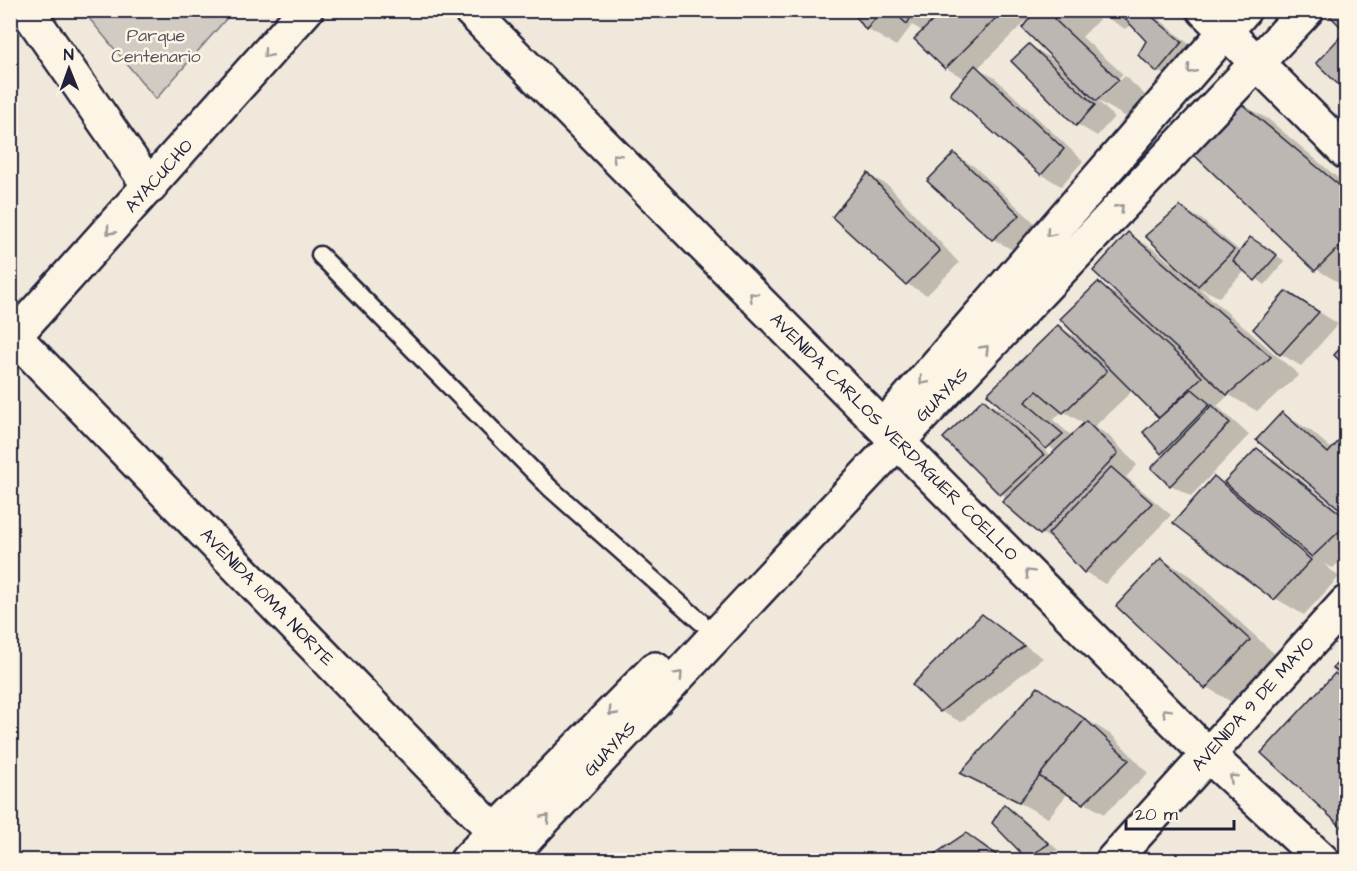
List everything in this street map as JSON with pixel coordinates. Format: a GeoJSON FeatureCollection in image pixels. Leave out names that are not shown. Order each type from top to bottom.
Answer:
{"type":"FeatureCollection","features":[{"type":"Feature","properties":{"kind":"street"},"geometry":{"type":"LineString","coordinates":[[27,10],[150,187]]}},
{"type":"Feature","properties":{"kind":"street","name":"AYACUCHO"},"geometry":{"type":"LineString","coordinates":[[12,336],[150,187],[306,10]]}},
{"type":"Feature","properties":{"kind":"street","name":"AVENIDA CARLOS VERDAGUER COELLO"},"geometry":{"type":"LineString","coordinates":[[470,10],[1207,754],[1322,861]]}},
{"type":"Feature","properties":{"kind":"street","name":"GUAYAS"},"geometry":{"type":"LineString","coordinates":[[511,851],[701,622],[891,434],[1258,63],[1307,10]]}},
{"type":"Feature","properties":{"kind":"street"},"geometry":{"type":"LineString","coordinates":[[1224,17],[1258,63],[1347,152]]}},
{"type":"Feature","properties":{"kind":"street","name":"GUAYAS"},"geometry":{"type":"LineString","coordinates":[[467,861],[511,851],[891,434],[1224,17]]}},
{"type":"Feature","properties":{"kind":"street","name":"AVENIDA 10MA NORTE"},"geometry":{"type":"LineString","coordinates":[[12,336],[511,851]]}},
{"type":"Feature","properties":{"kind":"street","name":"AVENIDA 9 DE MAYO"},"geometry":{"type":"LineString","coordinates":[[1113,861],[1207,754],[1347,603]]}},
{"type":"Feature","properties":{"kind":"lane"},"geometry":{"type":"LineString","coordinates":[[320,255],[550,488],[701,622]]}},
{"type":"Feature","properties":{"kind":"green space","name":"Parque Centenario"},"geometry":{"type":"Polygon","coordinates":[[[83,11],[233,11],[156,99],[83,11]]]}},
{"type":"Feature","properties":{"kind":"building"},"geometry":{"type":"Polygon","coordinates":[[[851,10],[882,10],[866,30],[851,10]]]}},
{"type":"Feature","properties":{"kind":"building"},"geometry":{"type":"Polygon","coordinates":[[[891,10],[915,10],[907,24],[891,10]]]}},
{"type":"Feature","properties":{"kind":"building"},"geometry":{"type":"Polygon","coordinates":[[[944,10],[1004,10],[945,69],[914,39],[944,10]]]}},
{"type":"Feature","properties":{"kind":"building"},"geometry":{"type":"Polygon","coordinates":[[[1036,10],[1063,10],[1054,19],[1119,80],[1096,101],[1022,28],[1036,10]]]}},
{"type":"Feature","properties":{"kind":"building"},"geometry":{"type":"Polygon","coordinates":[[[1098,10],[1144,10],[1182,42],[1157,72],[1138,55],[1146,41],[1118,11],[1104,18],[1098,10]]]}},
{"type":"Feature","properties":{"kind":"building"},"geometry":{"type":"Polygon","coordinates":[[[1324,10],[1346,10],[1346,32],[1324,10]]]}},
{"type":"Feature","properties":{"kind":"building"},"geometry":{"type":"Polygon","coordinates":[[[1341,36],[1346,41],[1346,92],[1316,63],[1341,36]]]}},
{"type":"Feature","properties":{"kind":"building"},"geometry":{"type":"Polygon","coordinates":[[[1029,44],[1095,105],[1076,126],[1011,61],[1029,44]]]}},
{"type":"Feature","properties":{"kind":"building"},"geometry":{"type":"Polygon","coordinates":[[[975,65],[1064,149],[1041,175],[950,94],[975,65]]]}},
{"type":"Feature","properties":{"kind":"building"},"geometry":{"type":"Polygon","coordinates":[[[1238,101],[1346,191],[1346,240],[1315,271],[1190,151],[1238,101]]]}},
{"type":"Feature","properties":{"kind":"building"},"geometry":{"type":"Polygon","coordinates":[[[954,153],[1020,215],[992,240],[927,181],[954,153]]]}},
{"type":"Feature","properties":{"kind":"building"},"geometry":{"type":"Polygon","coordinates":[[[868,173],[940,251],[906,285],[832,217],[868,173]]]}},
{"type":"Feature","properties":{"kind":"building"},"geometry":{"type":"Polygon","coordinates":[[[1180,206],[1234,250],[1198,286],[1145,236],[1180,206]]]}},
{"type":"Feature","properties":{"kind":"building"},"geometry":{"type":"Polygon","coordinates":[[[1128,232],[1271,357],[1227,395],[1093,271],[1128,232]]]}},
{"type":"Feature","properties":{"kind":"building"},"geometry":{"type":"Polygon","coordinates":[[[1250,237],[1277,255],[1255,281],[1233,261],[1250,237]]]}},
{"type":"Feature","properties":{"kind":"building"},"geometry":{"type":"Polygon","coordinates":[[[1098,282],[1202,377],[1159,418],[1060,319],[1098,282]]]}},
{"type":"Feature","properties":{"kind":"building"},"geometry":{"type":"Polygon","coordinates":[[[1286,291],[1319,312],[1280,355],[1253,329],[1286,291]]]}},
{"type":"Feature","properties":{"kind":"building"},"geometry":{"type":"Polygon","coordinates":[[[1058,325],[1107,371],[1063,413],[1037,391],[1025,402],[1063,434],[1046,449],[987,394],[1058,325]]]}},
{"type":"Feature","properties":{"kind":"building"},"geometry":{"type":"Polygon","coordinates":[[[1346,342],[1346,367],[1334,355],[1346,342]]]}},
{"type":"Feature","properties":{"kind":"building"},"geometry":{"type":"Polygon","coordinates":[[[1192,389],[1210,404],[1161,454],[1143,432],[1192,389]]]}},
{"type":"Feature","properties":{"kind":"building"},"geometry":{"type":"Polygon","coordinates":[[[983,399],[1044,455],[1000,495],[943,438],[983,399]]]}},
{"type":"Feature","properties":{"kind":"building"},"geometry":{"type":"Polygon","coordinates":[[[1212,405],[1230,423],[1170,486],[1151,468],[1212,405]]]}},
{"type":"Feature","properties":{"kind":"building"},"geometry":{"type":"Polygon","coordinates":[[[1282,412],[1328,453],[1346,433],[1346,514],[1256,440],[1282,412]]]}},
{"type":"Feature","properties":{"kind":"building"},"geometry":{"type":"Polygon","coordinates":[[[1086,421],[1118,453],[1040,535],[1002,502],[1086,421]]]}},
{"type":"Feature","properties":{"kind":"building"},"geometry":{"type":"Polygon","coordinates":[[[1257,448],[1346,518],[1346,525],[1312,557],[1224,482],[1257,448]]]}},
{"type":"Feature","properties":{"kind":"building"},"geometry":{"type":"Polygon","coordinates":[[[1111,467],[1152,503],[1084,573],[1048,534],[1111,467]]]}},
{"type":"Feature","properties":{"kind":"building"},"geometry":{"type":"Polygon","coordinates":[[[1214,476],[1311,560],[1274,600],[1173,523],[1214,476]]]}},
{"type":"Feature","properties":{"kind":"building"},"geometry":{"type":"Polygon","coordinates":[[[1161,558],[1250,640],[1205,689],[1116,606],[1161,558]]]}},
{"type":"Feature","properties":{"kind":"building"},"geometry":{"type":"Polygon","coordinates":[[[982,614],[1024,646],[940,712],[912,685],[982,614]]]}},
{"type":"Feature","properties":{"kind":"building"},"geometry":{"type":"Polygon","coordinates":[[[1346,653],[1346,678],[1333,668],[1346,653]]]}},
{"type":"Feature","properties":{"kind":"building"},"geometry":{"type":"Polygon","coordinates":[[[1335,673],[1346,683],[1346,831],[1261,753],[1335,673]]]}},
{"type":"Feature","properties":{"kind":"building"},"geometry":{"type":"Polygon","coordinates":[[[1038,687],[1085,719],[1019,802],[960,773],[1038,687]]]}},
{"type":"Feature","properties":{"kind":"building"},"geometry":{"type":"Polygon","coordinates":[[[1085,719],[1129,760],[1083,804],[1039,776],[1085,719]]]}},
{"type":"Feature","properties":{"kind":"building"},"geometry":{"type":"Polygon","coordinates":[[[1004,804],[1049,844],[1026,858],[992,823],[1004,804]]]}},
{"type":"Feature","properties":{"kind":"building"},"geometry":{"type":"Polygon","coordinates":[[[966,833],[1003,860],[926,860],[966,833]]]}}]}
